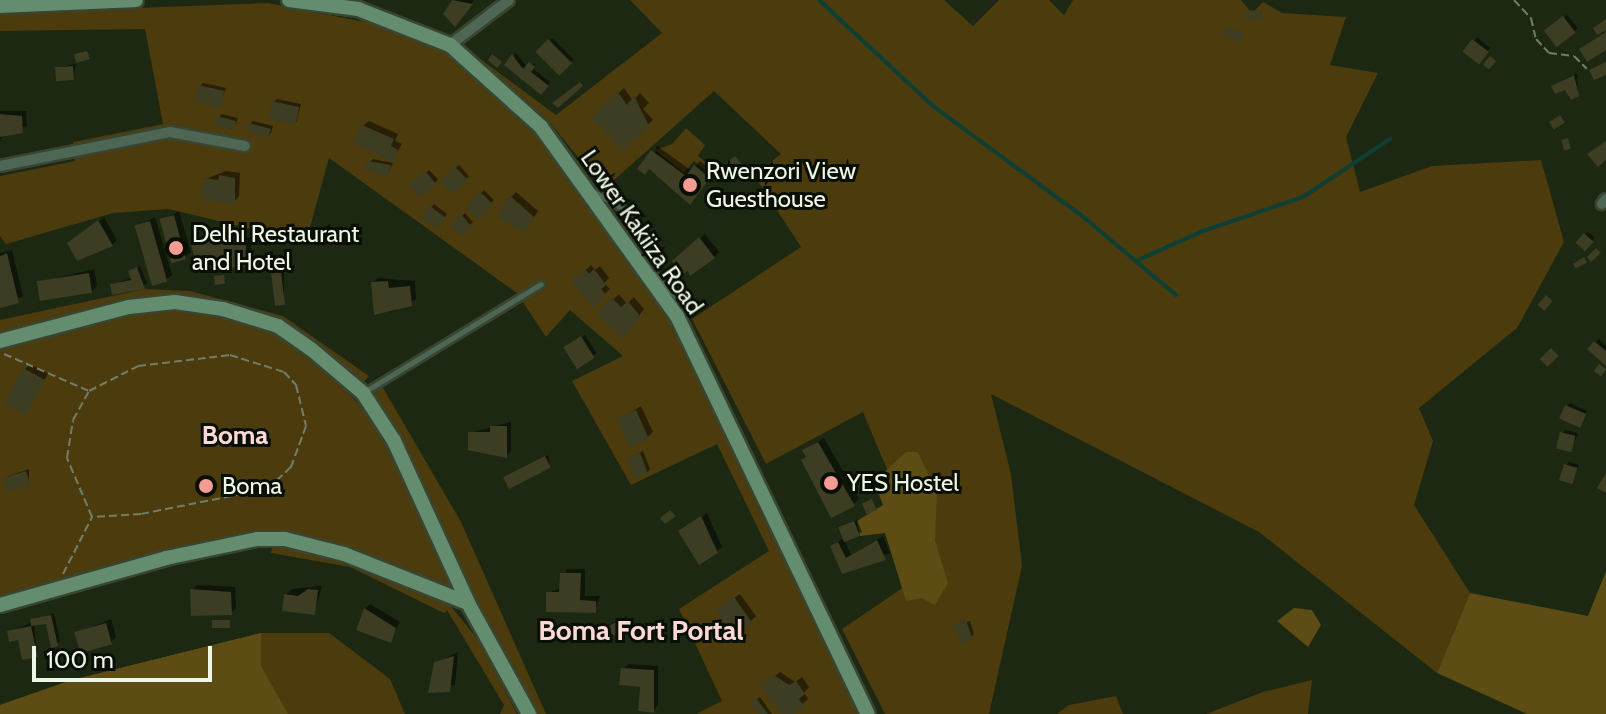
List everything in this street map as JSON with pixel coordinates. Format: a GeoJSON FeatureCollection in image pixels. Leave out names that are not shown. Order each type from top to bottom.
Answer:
{"type":"FeatureCollection","features":[{"type":"Feature","properties":{"kind":"main road"},"geometry":{"type":"LineString","coordinates":[[0,6],[136,0]]}},
{"type":"Feature","properties":{"kind":"main road","name":"Lower Kakiiza Road"},"geometry":{"type":"LineString","coordinates":[[289,0],[358,9],[450,45],[516,100],[587,187],[677,316],[868,714]]}},
{"type":"Feature","properties":{"kind":"main road"},"geometry":{"type":"LineString","coordinates":[[0,341],[129,307],[199,306],[278,326],[363,393],[394,441],[468,603],[529,714]]}},
{"type":"Feature","properties":{"kind":"main road"},"geometry":{"type":"LineString","coordinates":[[0,605],[166,558],[257,539],[285,539],[344,554],[468,603]]}},
{"type":"Feature","properties":{"kind":"street"},"geometry":{"type":"LineString","coordinates":[[450,45],[509,0]]}},
{"type":"Feature","properties":{"kind":"street"},"geometry":{"type":"LineString","coordinates":[[0,166],[170,132],[245,146]]}},
{"type":"Feature","properties":{"kind":"lane"},"geometry":{"type":"LineString","coordinates":[[587,187],[631,213]]}},
{"type":"Feature","properties":{"kind":"lane"},"geometry":{"type":"LineString","coordinates":[[638,259],[687,308]]}},
{"type":"Feature","properties":{"kind":"lane"},"geometry":{"type":"LineString","coordinates":[[363,393],[541,284]]}},
{"type":"Feature","properties":{"kind":"path"},"geometry":{"type":"LineString","coordinates":[[1514,0],[1531,18],[1536,39],[1549,53],[1574,56],[1587,69]]}},
{"type":"Feature","properties":{"kind":"path"},"geometry":{"type":"LineString","coordinates":[[0,351],[89,391]]}},
{"type":"Feature","properties":{"kind":"path"},"geometry":{"type":"LineString","coordinates":[[55,590],[92,517],[67,458],[73,420],[89,391],[138,366],[230,355],[284,372],[296,385],[306,426],[291,467],[267,489],[141,514],[92,517]]}},
{"type":"Feature","properties":{"kind":"shaded area"},"geometry":{"type":"Polygon","coordinates":[[[630,0],[944,0],[973,26],[999,0],[1049,0],[1064,15],[1073,0],[1241,0],[1252,13],[1263,2],[1282,13],[1346,17],[1330,65],[1378,73],[1346,137],[1360,192],[1432,166],[1541,160],[1564,242],[1517,328],[1419,408],[1433,441],[1414,505],[1470,593],[1437,673],[1259,532],[991,394],[1011,474],[1022,566],[989,714],[885,714],[842,629],[929,570],[863,412],[766,464],[692,319],[801,247],[754,175],[781,154],[714,91],[604,189],[547,119],[471,52],[556,115],[662,33],[630,0]]]}},
{"type":"Feature","properties":{"kind":"shaded area"},"geometry":{"type":"Polygon","coordinates":[[[268,3],[370,23],[445,50],[471,67],[578,178],[679,331],[864,714],[696,714],[722,701],[679,609],[769,551],[717,444],[631,485],[572,381],[623,356],[570,310],[546,337],[517,293],[329,158],[306,242],[169,209],[113,213],[6,244],[0,236],[0,176],[75,161],[73,142],[163,124],[145,29],[0,31],[0,13],[268,3]]]}},
{"type":"Feature","properties":{"kind":"shaded area"},"geometry":{"type":"Polygon","coordinates":[[[686,128],[705,145],[698,156],[712,168],[708,173],[694,161],[684,173],[655,150],[672,144],[686,128]]]}},
{"type":"Feature","properties":{"kind":"shaded area"},"geometry":{"type":"Polygon","coordinates":[[[145,289],[190,291],[283,316],[369,376],[361,385],[282,326],[173,298],[126,300],[0,336],[0,320],[145,289]]]}},
{"type":"Feature","properties":{"kind":"shaded area","name":"Boma"},"geometry":{"type":"Polygon","coordinates":[[[177,305],[275,331],[308,351],[390,437],[457,598],[420,581],[261,539],[0,605],[0,347],[127,308],[177,305]]]}},
{"type":"Feature","properties":{"kind":"shaded area"},"geometry":{"type":"Polygon","coordinates":[[[382,386],[461,522],[546,714],[530,714],[367,396],[382,386]]]}},
{"type":"Feature","properties":{"kind":"shaded area"},"geometry":{"type":"Polygon","coordinates":[[[906,452],[918,452],[937,494],[935,541],[948,583],[935,605],[922,598],[906,601],[885,533],[860,536],[857,521],[883,505],[874,482],[906,452]]]}},
{"type":"Feature","properties":{"kind":"shaded area"},"geometry":{"type":"Polygon","coordinates":[[[273,542],[345,558],[417,584],[450,605],[480,642],[517,714],[500,714],[504,705],[447,610],[444,613],[350,567],[271,553],[273,542]]]}},
{"type":"Feature","properties":{"kind":"shaded area"},"geometry":{"type":"Polygon","coordinates":[[[1606,571],[1606,714],[1527,714],[1437,673],[1470,593],[1588,616],[1606,571]]]}},
{"type":"Feature","properties":{"kind":"shaded area"},"geometry":{"type":"Polygon","coordinates":[[[1294,608],[1312,610],[1321,625],[1308,647],[1277,621],[1294,608]]]}},
{"type":"Feature","properties":{"kind":"shaded area"},"geometry":{"type":"Polygon","coordinates":[[[261,633],[329,633],[390,679],[405,714],[0,714],[0,705],[68,681],[261,633]]]}},
{"type":"Feature","properties":{"kind":"shaded area"},"geometry":{"type":"Polygon","coordinates":[[[261,633],[261,666],[288,714],[0,714],[0,705],[72,680],[261,633]]]}},
{"type":"Feature","properties":{"kind":"shaded area"},"geometry":{"type":"Polygon","coordinates":[[[1312,680],[1308,714],[1206,714],[1263,692],[1312,680]]]}},
{"type":"Feature","properties":{"kind":"shaded area"},"geometry":{"type":"Polygon","coordinates":[[[1116,696],[1123,714],[1057,714],[1069,705],[1116,696]]]}},
{"type":"Feature","properties":{"kind":"building"},"geometry":{"type":"Polygon","coordinates":[[[452,0],[473,4],[455,27],[443,14],[452,0]]]}},
{"type":"Feature","properties":{"kind":"building"},"geometry":{"type":"Polygon","coordinates":[[[1247,10],[1262,11],[1261,20],[1246,19],[1247,10]]]}},
{"type":"Feature","properties":{"kind":"building"},"geometry":{"type":"Polygon","coordinates":[[[1563,16],[1576,33],[1556,47],[1544,30],[1563,16]]]}},
{"type":"Feature","properties":{"kind":"building"},"geometry":{"type":"Polygon","coordinates":[[[1606,19],[1606,30],[1597,35],[1593,28],[1606,19]]]}},
{"type":"Feature","properties":{"kind":"building"},"geometry":{"type":"Polygon","coordinates":[[[1227,27],[1244,34],[1240,42],[1224,35],[1227,27]]]}},
{"type":"Feature","properties":{"kind":"building"},"geometry":{"type":"Polygon","coordinates":[[[1606,32],[1606,50],[1587,62],[1579,49],[1606,32]]]}},
{"type":"Feature","properties":{"kind":"building"},"geometry":{"type":"Polygon","coordinates":[[[548,39],[572,63],[559,76],[535,52],[548,39]]]}},
{"type":"Feature","properties":{"kind":"building"},"geometry":{"type":"Polygon","coordinates":[[[1472,39],[1489,52],[1479,64],[1462,52],[1472,39]]]}},
{"type":"Feature","properties":{"kind":"building"},"geometry":{"type":"Polygon","coordinates":[[[87,51],[90,59],[76,63],[74,54],[87,51]]]}},
{"type":"Feature","properties":{"kind":"building"},"geometry":{"type":"Polygon","coordinates":[[[492,54],[502,62],[497,68],[488,60],[492,54]]]}},
{"type":"Feature","properties":{"kind":"building"},"geometry":{"type":"Polygon","coordinates":[[[512,54],[523,69],[529,62],[535,67],[531,72],[549,86],[541,95],[504,65],[512,54]]]}},
{"type":"Feature","properties":{"kind":"building"},"geometry":{"type":"Polygon","coordinates":[[[1490,56],[1496,61],[1489,70],[1483,64],[1490,56]]]}},
{"type":"Feature","properties":{"kind":"building"},"geometry":{"type":"Polygon","coordinates":[[[1606,62],[1606,75],[1594,80],[1589,70],[1606,62]]]}},
{"type":"Feature","properties":{"kind":"building"},"geometry":{"type":"Polygon","coordinates":[[[73,66],[74,80],[56,81],[55,67],[73,66]]]}},
{"type":"Feature","properties":{"kind":"building"},"geometry":{"type":"Polygon","coordinates":[[[1574,75],[1579,96],[1571,100],[1565,90],[1555,94],[1551,86],[1574,75]]]}},
{"type":"Feature","properties":{"kind":"building"},"geometry":{"type":"Polygon","coordinates":[[[580,82],[583,86],[558,108],[552,103],[580,82]]]}},
{"type":"Feature","properties":{"kind":"building"},"geometry":{"type":"Polygon","coordinates":[[[198,85],[224,91],[220,108],[194,102],[198,85]]]}},
{"type":"Feature","properties":{"kind":"building"},"geometry":{"type":"Polygon","coordinates":[[[618,92],[627,105],[634,96],[649,126],[623,150],[591,118],[618,92]]]}},
{"type":"Feature","properties":{"kind":"building"},"geometry":{"type":"Polygon","coordinates":[[[272,101],[299,107],[295,125],[268,119],[272,101]]]}},
{"type":"Feature","properties":{"kind":"building"},"geometry":{"type":"Polygon","coordinates":[[[0,114],[22,116],[23,133],[0,137],[0,114]]]}},
{"type":"Feature","properties":{"kind":"building"},"geometry":{"type":"Polygon","coordinates":[[[1560,115],[1565,123],[1554,130],[1549,122],[1560,115]]]}},
{"type":"Feature","properties":{"kind":"building"},"geometry":{"type":"Polygon","coordinates":[[[217,116],[236,121],[234,130],[215,125],[217,116]]]}},
{"type":"Feature","properties":{"kind":"building"},"geometry":{"type":"Polygon","coordinates":[[[248,123],[271,129],[268,138],[246,131],[248,123]]]}},
{"type":"Feature","properties":{"kind":"building"},"geometry":{"type":"Polygon","coordinates":[[[362,125],[394,139],[391,146],[398,150],[393,162],[353,143],[362,125]]]}},
{"type":"Feature","properties":{"kind":"building"},"geometry":{"type":"Polygon","coordinates":[[[1568,138],[1571,149],[1564,150],[1561,140],[1568,138]]]}},
{"type":"Feature","properties":{"kind":"building"},"geometry":{"type":"Polygon","coordinates":[[[1606,141],[1606,160],[1598,167],[1587,154],[1606,141]]]}},
{"type":"Feature","properties":{"kind":"building"},"geometry":{"type":"Polygon","coordinates":[[[651,150],[686,176],[694,165],[710,178],[690,205],[649,169],[645,175],[637,169],[651,150]]]}},
{"type":"Feature","properties":{"kind":"building"},"geometry":{"type":"Polygon","coordinates":[[[735,156],[743,166],[735,173],[726,163],[735,156]]]}},
{"type":"Feature","properties":{"kind":"building"},"geometry":{"type":"Polygon","coordinates":[[[368,161],[391,165],[387,177],[364,168],[368,161]]]}},
{"type":"Feature","properties":{"kind":"building"},"geometry":{"type":"Polygon","coordinates":[[[455,167],[468,180],[453,195],[440,182],[455,167]]]}},
{"type":"Feature","properties":{"kind":"building"},"geometry":{"type":"Polygon","coordinates":[[[425,171],[436,184],[420,198],[409,184],[425,171]]]}},
{"type":"Feature","properties":{"kind":"building"},"geometry":{"type":"Polygon","coordinates":[[[219,175],[235,178],[235,204],[201,199],[204,178],[218,180],[219,175]]]}},
{"type":"Feature","properties":{"kind":"building"},"geometry":{"type":"Polygon","coordinates":[[[480,192],[493,204],[479,220],[466,207],[480,192]]]}},
{"type":"Feature","properties":{"kind":"building"},"geometry":{"type":"Polygon","coordinates":[[[509,195],[534,217],[525,233],[497,217],[509,195]]]}},
{"type":"Feature","properties":{"kind":"building"},"geometry":{"type":"Polygon","coordinates":[[[430,206],[446,218],[438,229],[420,218],[430,206]]]}},
{"type":"Feature","properties":{"kind":"building"},"geometry":{"type":"Polygon","coordinates":[[[461,214],[471,226],[461,237],[450,225],[461,214]]]}},
{"type":"Feature","properties":{"kind":"building"},"geometry":{"type":"Polygon","coordinates":[[[174,215],[186,259],[171,263],[160,219],[174,215]]]}},
{"type":"Feature","properties":{"kind":"building"},"geometry":{"type":"Polygon","coordinates":[[[98,220],[113,246],[77,261],[67,243],[98,220]]]}},
{"type":"Feature","properties":{"kind":"building"},"geometry":{"type":"Polygon","coordinates":[[[150,221],[167,282],[152,286],[135,225],[150,221]]]}},
{"type":"Feature","properties":{"kind":"building"},"geometry":{"type":"Polygon","coordinates":[[[1584,233],[1594,242],[1585,251],[1575,243],[1584,233]]]}},
{"type":"Feature","properties":{"kind":"building"},"geometry":{"type":"Polygon","coordinates":[[[233,234],[233,239],[246,243],[247,267],[198,269],[191,245],[233,234]]]}},
{"type":"Feature","properties":{"kind":"building"},"geometry":{"type":"Polygon","coordinates":[[[699,237],[715,258],[690,276],[688,271],[681,275],[672,261],[699,237]]]}},
{"type":"Feature","properties":{"kind":"building"},"geometry":{"type":"Polygon","coordinates":[[[1596,248],[1601,253],[1591,262],[1587,257],[1596,248]]]}},
{"type":"Feature","properties":{"kind":"building"},"geometry":{"type":"Polygon","coordinates":[[[7,253],[19,303],[0,308],[0,256],[7,253]]]}},
{"type":"Feature","properties":{"kind":"building"},"geometry":{"type":"Polygon","coordinates":[[[1584,257],[1587,262],[1576,269],[1573,264],[1584,257]]]}},
{"type":"Feature","properties":{"kind":"building"},"geometry":{"type":"Polygon","coordinates":[[[137,267],[145,289],[112,295],[110,284],[131,280],[128,271],[137,267]]]}},
{"type":"Feature","properties":{"kind":"building"},"geometry":{"type":"Polygon","coordinates":[[[585,269],[589,274],[594,269],[606,285],[601,289],[606,295],[593,307],[571,281],[585,269]]]}},
{"type":"Feature","properties":{"kind":"building"},"geometry":{"type":"Polygon","coordinates":[[[281,272],[285,305],[275,306],[271,273],[281,272]]]}},
{"type":"Feature","properties":{"kind":"building"},"geometry":{"type":"Polygon","coordinates":[[[89,273],[92,293],[40,301],[37,281],[89,273]]]}},
{"type":"Feature","properties":{"kind":"building"},"geometry":{"type":"Polygon","coordinates":[[[224,275],[225,284],[215,285],[214,276],[224,275]]]}},
{"type":"Feature","properties":{"kind":"building"},"geometry":{"type":"Polygon","coordinates":[[[388,281],[389,288],[410,286],[412,306],[374,315],[371,282],[388,281]]]}},
{"type":"Feature","properties":{"kind":"building"},"geometry":{"type":"Polygon","coordinates":[[[1546,295],[1553,301],[1544,311],[1537,305],[1546,295]]]}},
{"type":"Feature","properties":{"kind":"building"},"geometry":{"type":"Polygon","coordinates":[[[612,298],[621,307],[628,301],[640,316],[623,338],[596,313],[612,298]]]}},
{"type":"Feature","properties":{"kind":"building"},"geometry":{"type":"Polygon","coordinates":[[[581,336],[595,358],[577,369],[563,347],[581,336]]]}},
{"type":"Feature","properties":{"kind":"building"},"geometry":{"type":"Polygon","coordinates":[[[1594,341],[1606,351],[1606,366],[1587,349],[1594,341]]]}},
{"type":"Feature","properties":{"kind":"building"},"geometry":{"type":"Polygon","coordinates":[[[1551,348],[1559,356],[1547,367],[1540,359],[1551,348]]]}},
{"type":"Feature","properties":{"kind":"building"},"geometry":{"type":"Polygon","coordinates":[[[1599,364],[1606,369],[1601,377],[1594,371],[1599,364]]]}},
{"type":"Feature","properties":{"kind":"building"},"geometry":{"type":"Polygon","coordinates":[[[23,368],[45,380],[25,415],[4,403],[23,368]]]}},
{"type":"Feature","properties":{"kind":"building"},"geometry":{"type":"Polygon","coordinates":[[[1565,405],[1586,414],[1580,428],[1559,419],[1565,405]]]}},
{"type":"Feature","properties":{"kind":"building"},"geometry":{"type":"Polygon","coordinates":[[[636,410],[649,439],[630,448],[617,419],[636,410]]]}},
{"type":"Feature","properties":{"kind":"building"},"geometry":{"type":"Polygon","coordinates":[[[490,426],[507,426],[507,458],[468,450],[468,432],[490,432],[490,426]]]}},
{"type":"Feature","properties":{"kind":"building"},"geometry":{"type":"Polygon","coordinates":[[[1560,432],[1576,436],[1571,452],[1556,448],[1560,432]]]}},
{"type":"Feature","properties":{"kind":"building"},"geometry":{"type":"Polygon","coordinates":[[[818,442],[855,506],[831,518],[801,460],[806,457],[802,450],[818,442]]]}},
{"type":"Feature","properties":{"kind":"building"},"geometry":{"type":"Polygon","coordinates":[[[640,453],[648,474],[635,479],[627,458],[640,453]]]}},
{"type":"Feature","properties":{"kind":"building"},"geometry":{"type":"Polygon","coordinates":[[[545,456],[551,468],[509,489],[503,477],[545,456]]]}},
{"type":"Feature","properties":{"kind":"building"},"geometry":{"type":"Polygon","coordinates":[[[1564,464],[1577,468],[1572,484],[1559,480],[1564,464]]]}},
{"type":"Feature","properties":{"kind":"building"},"geometry":{"type":"Polygon","coordinates":[[[26,471],[30,484],[7,491],[3,478],[26,471]]]}},
{"type":"Feature","properties":{"kind":"building"},"geometry":{"type":"Polygon","coordinates":[[[863,472],[870,487],[861,492],[854,476],[863,472]]]}},
{"type":"Feature","properties":{"kind":"building"},"geometry":{"type":"Polygon","coordinates":[[[1606,473],[1606,493],[1597,488],[1606,473]]]}},
{"type":"Feature","properties":{"kind":"building"},"geometry":{"type":"Polygon","coordinates":[[[872,499],[877,510],[867,514],[862,503],[872,499]]]}},
{"type":"Feature","properties":{"kind":"building"},"geometry":{"type":"Polygon","coordinates":[[[670,510],[676,516],[665,524],[660,518],[670,510]]]}},
{"type":"Feature","properties":{"kind":"building"},"geometry":{"type":"Polygon","coordinates":[[[701,516],[718,553],[699,565],[678,531],[701,516]]]}},
{"type":"Feature","properties":{"kind":"building"},"geometry":{"type":"Polygon","coordinates":[[[854,521],[860,536],[844,542],[838,527],[854,521]]]}},
{"type":"Feature","properties":{"kind":"building"},"geometry":{"type":"Polygon","coordinates":[[[877,540],[886,560],[842,574],[830,546],[838,542],[846,558],[877,540]]]}},
{"type":"Feature","properties":{"kind":"building"},"geometry":{"type":"Polygon","coordinates":[[[560,573],[581,573],[580,600],[596,601],[596,613],[546,612],[546,592],[559,592],[560,573]]]}},
{"type":"Feature","properties":{"kind":"building"},"geometry":{"type":"Polygon","coordinates":[[[190,589],[231,592],[232,615],[191,616],[190,589]]]}},
{"type":"Feature","properties":{"kind":"building"},"geometry":{"type":"Polygon","coordinates":[[[308,589],[318,590],[315,615],[282,611],[284,594],[298,596],[308,589]]]}},
{"type":"Feature","properties":{"kind":"building"},"geometry":{"type":"Polygon","coordinates":[[[734,597],[752,623],[734,636],[716,610],[734,597]]]}},
{"type":"Feature","properties":{"kind":"building"},"geometry":{"type":"Polygon","coordinates":[[[364,608],[396,628],[391,643],[356,630],[364,608]]]}},
{"type":"Feature","properties":{"kind":"building"},"geometry":{"type":"Polygon","coordinates":[[[51,615],[58,646],[51,648],[46,624],[31,626],[30,619],[51,615]]]}},
{"type":"Feature","properties":{"kind":"building"},"geometry":{"type":"Polygon","coordinates":[[[624,618],[629,628],[600,643],[595,633],[624,618]]]}},
{"type":"Feature","properties":{"kind":"building"},"geometry":{"type":"Polygon","coordinates":[[[212,620],[230,620],[230,628],[212,628],[212,620]]]}},
{"type":"Feature","properties":{"kind":"building"},"geometry":{"type":"Polygon","coordinates":[[[966,620],[972,639],[960,643],[954,624],[966,620]]]}},
{"type":"Feature","properties":{"kind":"building"},"geometry":{"type":"Polygon","coordinates":[[[106,623],[112,644],[80,653],[74,632],[106,623]]]}},
{"type":"Feature","properties":{"kind":"building"},"geometry":{"type":"Polygon","coordinates":[[[713,623],[723,637],[714,643],[704,629],[713,623]]]}},
{"type":"Feature","properties":{"kind":"building"},"geometry":{"type":"Polygon","coordinates":[[[31,626],[38,657],[22,660],[18,640],[9,642],[7,631],[31,626]]]}},
{"type":"Feature","properties":{"kind":"building"},"geometry":{"type":"Polygon","coordinates":[[[454,656],[450,692],[428,693],[434,662],[454,656]]]}},
{"type":"Feature","properties":{"kind":"building"},"geometry":{"type":"Polygon","coordinates":[[[621,668],[654,670],[654,713],[638,711],[640,687],[619,685],[621,668]]]}},
{"type":"Feature","properties":{"kind":"building"},"geometry":{"type":"Polygon","coordinates":[[[774,675],[789,685],[796,681],[805,694],[799,699],[804,706],[794,714],[782,714],[760,685],[774,675]]]}},
{"type":"Feature","properties":{"kind":"building"},"geometry":{"type":"Polygon","coordinates":[[[756,698],[768,714],[759,714],[750,703],[756,698]]]}},
{"type":"Feature","properties":{"kind":"waterway"},"geometry":{"type":"LineString","coordinates":[[819,0],[933,106],[1081,215],[1176,295]]}},
{"type":"Feature","properties":{"kind":"waterway"},"geometry":{"type":"LineString","coordinates":[[1136,261],[1203,231],[1303,197],[1390,139]]}},
{"type":"Feature","properties":{"kind":"place","name":"Rwenzori View Guesthouse"},"geometry":{"type":"Point","coordinates":[690,185]}},
{"type":"Feature","properties":{"kind":"place","name":"Delhi Restaurant and Hotel"},"geometry":{"type":"Point","coordinates":[176,248]}},
{"type":"Feature","properties":{"kind":"place","name":"YES Hostel"},"geometry":{"type":"Point","coordinates":[831,483]}},
{"type":"Feature","properties":{"kind":"place","name":"Boma"},"geometry":{"type":"Point","coordinates":[206,486]}},
{"type":"Feature","properties":{"kind":"district","name":"Boma"},"geometry":{"type":"Point","coordinates":[235,436]}},
{"type":"Feature","properties":{"kind":"district","name":"Boma Fort Portal"},"geometry":{"type":"Point","coordinates":[641,630]}}]}
